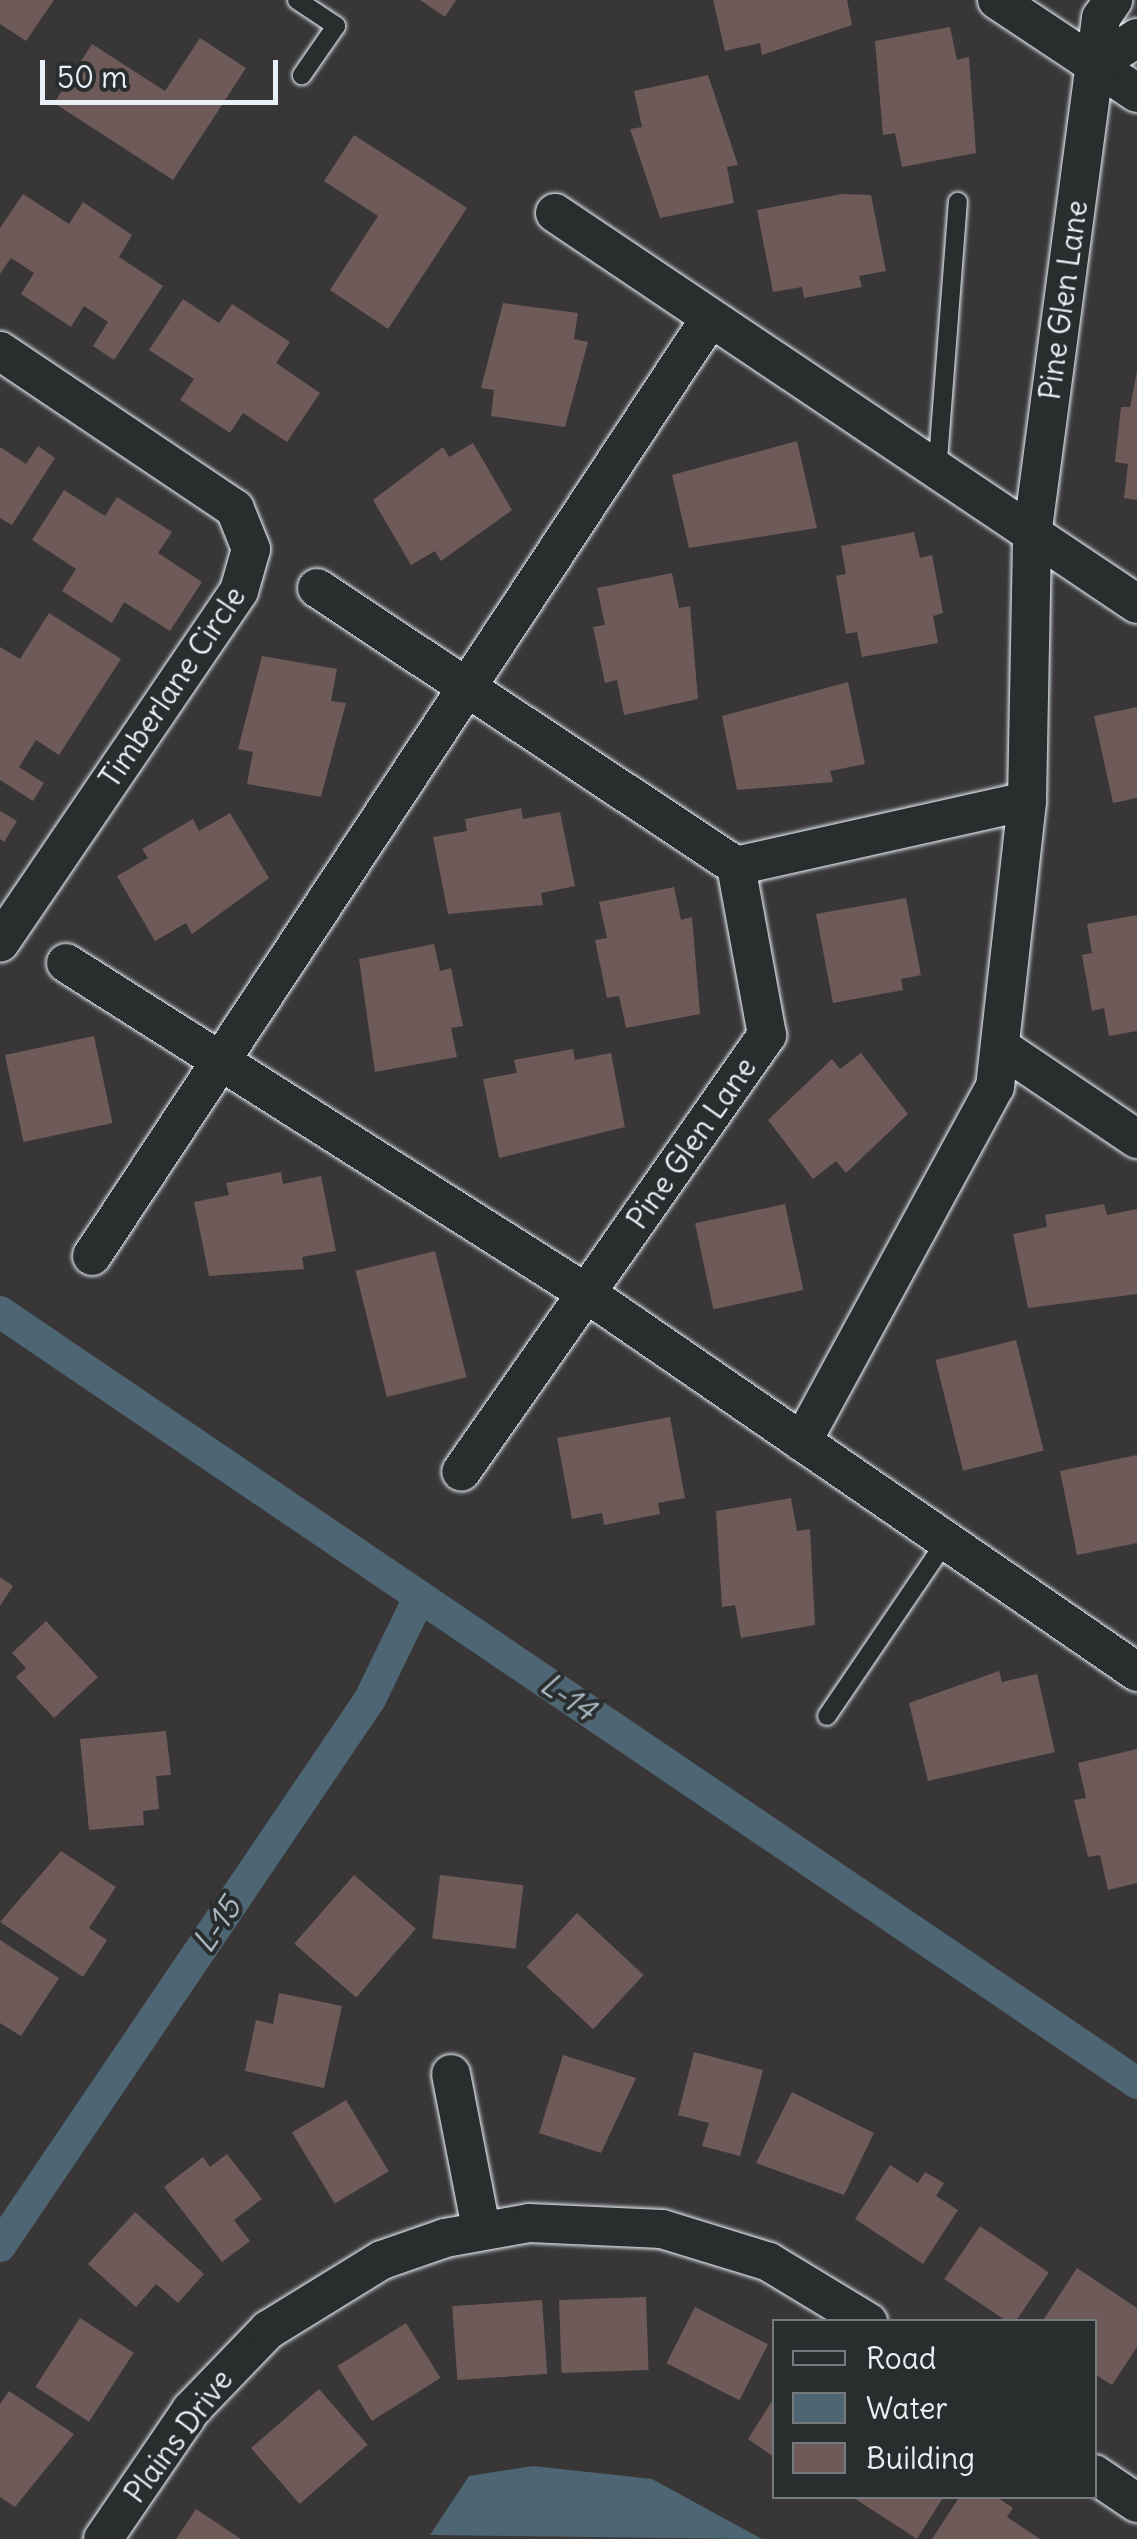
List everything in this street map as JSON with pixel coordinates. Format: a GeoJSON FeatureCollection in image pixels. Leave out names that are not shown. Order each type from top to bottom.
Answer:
{"type":"FeatureCollection","features":[{"type":"Feature","properties":{"kind":"street"},"geometry":{"type":"LineString","coordinates":[[997,0],[1137,92]]}},
{"type":"Feature","properties":{"kind":"street","name":"Pine Glen Lane"},"geometry":{"type":"LineString","coordinates":[[802,1442],[916,1244],[995,1088],[1027,801],[1032,536],[1094,65],[1113,0]]}},
{"type":"Feature","properties":{"kind":"street"},"geometry":{"type":"LineString","coordinates":[[1094,65],[1137,38]]}},
{"type":"Feature","properties":{"kind":"street"},"geometry":{"type":"LineString","coordinates":[[555,213],[708,322],[1137,604]]}},
{"type":"Feature","properties":{"kind":"street"},"geometry":{"type":"LineString","coordinates":[[92,1256],[708,322]]}},
{"type":"Feature","properties":{"kind":"street","name":"Timberlane Circle"},"geometry":{"type":"LineString","coordinates":[[0,351],[235,509],[251,549],[239,591],[0,943]]}},
{"type":"Feature","properties":{"kind":"street"},"geometry":{"type":"LineString","coordinates":[[317,588],[736,866],[1027,801]]}},
{"type":"Feature","properties":{"kind":"street","name":"Pine Glen Lane"},"geometry":{"type":"LineString","coordinates":[[461,1472],[767,1034],[736,866]]}},
{"type":"Feature","properties":{"kind":"street"},"geometry":{"type":"LineString","coordinates":[[66,963],[586,1293],[1137,1672]]}},
{"type":"Feature","properties":{"kind":"street"},"geometry":{"type":"LineString","coordinates":[[1002,1048],[1137,1139]]}},
{"type":"Feature","properties":{"kind":"street"},"geometry":{"type":"LineString","coordinates":[[451,2074],[481,2229]]}},
{"type":"Feature","properties":{"kind":"street","name":"Plains Drive"},"geometry":{"type":"LineString","coordinates":[[103,2539],[190,2410],[268,2330],[382,2260],[481,2229],[596,2221],[662,2229],[769,2262],[863,2319]]}},
{"type":"Feature","properties":{"kind":"street"},"geometry":{"type":"LineString","coordinates":[[1097,2476],[1137,2503]]}},
{"type":"Feature","properties":{"kind":"lane"},"geometry":{"type":"LineString","coordinates":[[297,0],[336,26],[302,75]]}},
{"type":"Feature","properties":{"kind":"lane"},"geometry":{"type":"LineString","coordinates":[[937,473],[958,202]]}},
{"type":"Feature","properties":{"kind":"lane"},"geometry":{"type":"LineString","coordinates":[[827,1716],[946,1541]]}},
{"type":"Feature","properties":{"kind":"water"},"geometry":{"type":"Polygon","coordinates":[[[533,2466],[652,2479],[762,2539],[430,2535],[469,2476],[533,2466]]]}},
{"type":"Feature","properties":{"kind":"building"},"geometry":{"type":"Polygon","coordinates":[[[0,0],[54,0],[26,41],[0,24],[0,0]]]}},
{"type":"Feature","properties":{"kind":"building"},"geometry":{"type":"Polygon","coordinates":[[[420,0],[456,0],[445,17],[420,0]]]}},
{"type":"Feature","properties":{"kind":"building"},"geometry":{"type":"Polygon","coordinates":[[[713,0],[847,0],[852,25],[762,55],[760,43],[725,51],[713,0]]]}},
{"type":"Feature","properties":{"kind":"building"},"geometry":{"type":"Polygon","coordinates":[[[950,27],[957,60],[969,57],[976,153],[902,167],[895,133],[883,135],[875,41],[950,27]]]}},
{"type":"Feature","properties":{"kind":"building"},"geometry":{"type":"Polygon","coordinates":[[[200,38],[246,68],[173,180],[54,103],[92,44],[165,91],[200,38]]]}},
{"type":"Feature","properties":{"kind":"building"},"geometry":{"type":"Polygon","coordinates":[[[708,75],[738,165],[727,167],[734,203],[660,218],[630,129],[642,127],[634,91],[708,75]]]}},
{"type":"Feature","properties":{"kind":"building"},"geometry":{"type":"Polygon","coordinates":[[[354,135],[467,208],[388,329],[330,290],[378,216],[324,181],[354,135]]]}},
{"type":"Feature","properties":{"kind":"building"},"geometry":{"type":"Polygon","coordinates":[[[23,194],[69,224],[83,202],[132,235],[119,257],[163,286],[114,360],[93,346],[108,322],[84,306],[71,327],[21,294],[34,273],[11,258],[0,274],[0,228],[23,194]]]}},
{"type":"Feature","properties":{"kind":"building"},"geometry":{"type":"Polygon","coordinates":[[[842,194],[871,195],[886,271],[859,276],[862,287],[804,298],[802,287],[773,292],[757,210],[842,194]]]}},
{"type":"Feature","properties":{"kind":"building"},"geometry":{"type":"Polygon","coordinates":[[[183,299],[219,323],[232,304],[290,342],[276,363],[320,393],[287,442],[243,413],[230,433],[180,400],[194,379],[149,350],[183,299]]]}},
{"type":"Feature","properties":{"kind":"building"},"geometry":{"type":"Polygon","coordinates":[[[503,303],[578,313],[574,339],[588,342],[565,427],[491,416],[494,390],[481,388],[503,303]]]}},
{"type":"Feature","properties":{"kind":"building"},"geometry":{"type":"Polygon","coordinates":[[[1137,371],[1137,500],[1124,498],[1128,464],[1115,462],[1121,407],[1130,407],[1137,371]]]}},
{"type":"Feature","properties":{"kind":"building"},"geometry":{"type":"Polygon","coordinates":[[[797,441],[817,528],[689,548],[672,475],[797,441]]]}},
{"type":"Feature","properties":{"kind":"building"},"geometry":{"type":"Polygon","coordinates":[[[473,443],[512,510],[441,561],[435,551],[411,565],[373,500],[443,447],[449,457],[473,443]]]}},
{"type":"Feature","properties":{"kind":"building"},"geometry":{"type":"Polygon","coordinates":[[[38,446],[55,458],[12,525],[0,518],[0,447],[26,464],[38,446]]]}},
{"type":"Feature","properties":{"kind":"building"},"geometry":{"type":"Polygon","coordinates":[[[64,490],[105,516],[117,497],[172,532],[158,553],[202,582],[170,631],[124,602],[112,623],[62,591],[76,569],[32,540],[64,490]]]}},
{"type":"Feature","properties":{"kind":"building"},"geometry":{"type":"Polygon","coordinates":[[[914,532],[920,558],[932,555],[943,613],[933,616],[938,643],[862,657],[857,632],[846,634],[836,576],[846,574],[841,546],[914,532]]]}},
{"type":"Feature","properties":{"kind":"building"},"geometry":{"type":"Polygon","coordinates":[[[672,573],[679,608],[690,606],[698,699],[624,715],[617,680],[605,683],[593,627],[605,625],[597,588],[672,573]]]}},
{"type":"Feature","properties":{"kind":"building"},"geometry":{"type":"Polygon","coordinates":[[[49,613],[121,659],[59,755],[36,740],[19,767],[44,783],[33,801],[0,780],[0,647],[20,659],[49,613]]]}},
{"type":"Feature","properties":{"kind":"building"},"geometry":{"type":"Polygon","coordinates":[[[262,656],[337,669],[331,701],[346,703],[321,797],[247,784],[253,752],[238,749],[262,656]]]}},
{"type":"Feature","properties":{"kind":"building"},"geometry":{"type":"Polygon","coordinates":[[[848,682],[865,764],[830,771],[833,782],[737,790],[722,716],[848,682]]]}},
{"type":"Feature","properties":{"kind":"building"},"geometry":{"type":"Polygon","coordinates":[[[1137,707],[1137,798],[1113,803],[1094,716],[1137,707]]]}},
{"type":"Feature","properties":{"kind":"building"},"geometry":{"type":"Polygon","coordinates":[[[521,808],[523,819],[560,812],[575,886],[541,893],[543,905],[448,914],[433,837],[467,831],[465,819],[521,808]]]}},
{"type":"Feature","properties":{"kind":"building"},"geometry":{"type":"Polygon","coordinates":[[[0,811],[17,821],[4,842],[0,839],[0,811]]]}},
{"type":"Feature","properties":{"kind":"building"},"geometry":{"type":"Polygon","coordinates":[[[230,813],[269,878],[192,934],[186,923],[155,941],[117,876],[148,858],[142,849],[193,819],[199,831],[230,813]]]}},
{"type":"Feature","properties":{"kind":"building"},"geometry":{"type":"Polygon","coordinates":[[[674,887],[681,920],[692,917],[700,1014],[626,1028],[619,996],[607,998],[595,940],[607,938],[599,902],[674,887]]]}},
{"type":"Feature","properties":{"kind":"building"},"geometry":{"type":"Polygon","coordinates":[[[906,898],[921,975],[901,979],[903,990],[833,1003],[816,914],[906,898]]]}},
{"type":"Feature","properties":{"kind":"building"},"geometry":{"type":"Polygon","coordinates":[[[1137,915],[1137,1031],[1109,1036],[1104,1008],[1092,1011],[1082,955],[1092,953],[1087,924],[1137,915]]]}},
{"type":"Feature","properties":{"kind":"building"},"geometry":{"type":"Polygon","coordinates":[[[434,944],[440,971],[451,968],[463,1026],[451,1028],[457,1057],[375,1072],[359,959],[434,944]]]}},
{"type":"Feature","properties":{"kind":"building"},"geometry":{"type":"Polygon","coordinates":[[[94,1036],[113,1123],[23,1142],[5,1055],[94,1036]]]}},
{"type":"Feature","properties":{"kind":"building"},"geometry":{"type":"Polygon","coordinates":[[[573,1049],[575,1060],[611,1053],[625,1127],[499,1158],[483,1079],[517,1073],[514,1060],[573,1049]]]}},
{"type":"Feature","properties":{"kind":"building"},"geometry":{"type":"Polygon","coordinates":[[[861,1053],[908,1114],[846,1173],[836,1161],[813,1179],[768,1120],[832,1059],[840,1069],[861,1053]]]}},
{"type":"Feature","properties":{"kind":"building"},"geometry":{"type":"Polygon","coordinates":[[[281,1172],[283,1184],[321,1176],[336,1251],[302,1257],[304,1269],[209,1276],[194,1202],[229,1195],[226,1183],[281,1172]]]}},
{"type":"Feature","properties":{"kind":"building"},"geometry":{"type":"Polygon","coordinates":[[[785,1204],[803,1290],[713,1309],[695,1223],[785,1204]]]}},
{"type":"Feature","properties":{"kind":"building"},"geometry":{"type":"Polygon","coordinates":[[[1104,1204],[1107,1215],[1137,1209],[1137,1294],[1028,1308],[1013,1234],[1047,1227],[1045,1215],[1104,1204]]]}},
{"type":"Feature","properties":{"kind":"building"},"geometry":{"type":"Polygon","coordinates":[[[435,1251],[466,1377],[387,1397],[355,1271],[435,1251]]]}},
{"type":"Feature","properties":{"kind":"building"},"geometry":{"type":"Polygon","coordinates":[[[1016,1340],[1044,1451],[963,1471],[935,1360],[1016,1340]]]}},
{"type":"Feature","properties":{"kind":"building"},"geometry":{"type":"Polygon","coordinates":[[[670,1417],[685,1498],[658,1503],[660,1514],[604,1525],[602,1513],[572,1519],[557,1438],[670,1417]]]}},
{"type":"Feature","properties":{"kind":"building"},"geometry":{"type":"Polygon","coordinates":[[[1137,1455],[1137,1543],[1077,1555],[1060,1471],[1137,1455]]]}},
{"type":"Feature","properties":{"kind":"building"},"geometry":{"type":"Polygon","coordinates":[[[791,1498],[797,1531],[810,1529],[815,1625],[741,1638],[735,1605],[722,1607],[716,1511],[791,1498]]]}},
{"type":"Feature","properties":{"kind":"building"},"geometry":{"type":"Polygon","coordinates":[[[0,1577],[13,1586],[0,1606],[0,1577]]]}},
{"type":"Feature","properties":{"kind":"building"},"geometry":{"type":"Polygon","coordinates":[[[46,1621],[98,1677],[54,1718],[16,1677],[26,1668],[12,1653],[46,1621]]]}},
{"type":"Feature","properties":{"kind":"building"},"geometry":{"type":"Polygon","coordinates":[[[999,1671],[1002,1682],[1037,1674],[1055,1752],[928,1781],[909,1703],[999,1671]]]}},
{"type":"Feature","properties":{"kind":"building"},"geometry":{"type":"Polygon","coordinates":[[[166,1731],[171,1775],[156,1776],[159,1809],[143,1811],[144,1825],[89,1830],[80,1739],[166,1731]]]}},
{"type":"Feature","properties":{"kind":"building"},"geometry":{"type":"Polygon","coordinates":[[[1137,1749],[1137,1883],[1108,1890],[1100,1855],[1088,1857],[1074,1800],[1086,1798],[1078,1763],[1137,1749]]]}},
{"type":"Feature","properties":{"kind":"building"},"geometry":{"type":"Polygon","coordinates":[[[61,1851],[116,1887],[89,1928],[107,1940],[83,1977],[0,1922],[61,1851]]]}},
{"type":"Feature","properties":{"kind":"building"},"geometry":{"type":"Polygon","coordinates":[[[354,1875],[416,1929],[356,1997],[294,1944],[354,1875]]]}},
{"type":"Feature","properties":{"kind":"building"},"geometry":{"type":"Polygon","coordinates":[[[440,1875],[523,1885],[516,1949],[432,1939],[440,1875]]]}},
{"type":"Feature","properties":{"kind":"building"},"geometry":{"type":"Polygon","coordinates":[[[577,1913],[644,1975],[593,2029],[527,1967],[577,1913]]]}},
{"type":"Feature","properties":{"kind":"building"},"geometry":{"type":"Polygon","coordinates":[[[0,1940],[59,1978],[21,2036],[0,2023],[0,1940]]]}},
{"type":"Feature","properties":{"kind":"building"},"geometry":{"type":"Polygon","coordinates":[[[279,1993],[342,2006],[324,2088],[245,2071],[256,2020],[273,2024],[279,1993]]]}},
{"type":"Feature","properties":{"kind":"building"},"geometry":{"type":"Polygon","coordinates":[[[694,2052],[763,2070],[740,2156],[702,2146],[709,2123],[678,2115],[694,2052]]]}},
{"type":"Feature","properties":{"kind":"building"},"geometry":{"type":"Polygon","coordinates":[[[563,2055],[636,2078],[601,2153],[539,2133],[563,2055]]]}},
{"type":"Feature","properties":{"kind":"building"},"geometry":{"type":"Polygon","coordinates":[[[792,2092],[874,2133],[844,2195],[756,2163],[792,2092]]]}},
{"type":"Feature","properties":{"kind":"building"},"geometry":{"type":"Polygon","coordinates":[[[346,2100],[389,2171],[335,2204],[292,2132],[346,2100]]]}},
{"type":"Feature","properties":{"kind":"building"},"geometry":{"type":"Polygon","coordinates":[[[227,2154],[262,2199],[234,2220],[250,2241],[222,2262],[164,2187],[203,2157],[210,2167],[227,2154]]]}},
{"type":"Feature","properties":{"kind":"building"},"geometry":{"type":"Polygon","coordinates":[[[890,2165],[918,2183],[925,2172],[944,2183],[936,2196],[958,2210],[923,2264],[855,2219],[890,2165]]]}},
{"type":"Feature","properties":{"kind":"building"},"geometry":{"type":"Polygon","coordinates":[[[135,2212],[204,2274],[178,2303],[156,2284],[136,2307],[88,2264],[135,2212]]]}},
{"type":"Feature","properties":{"kind":"building"},"geometry":{"type":"Polygon","coordinates":[[[980,2226],[1049,2272],[1017,2319],[1003,2319],[944,2279],[980,2226]]]}},
{"type":"Feature","properties":{"kind":"building"},"geometry":{"type":"Polygon","coordinates":[[[1077,2268],[1137,2308],[1137,2347],[1112,2385],[1097,2376],[1097,2319],[1044,2319],[1077,2268]]]}},
{"type":"Feature","properties":{"kind":"building"},"geometry":{"type":"Polygon","coordinates":[[[646,2297],[649,2370],[562,2373],[559,2300],[646,2297]]]}},
{"type":"Feature","properties":{"kind":"building"},"geometry":{"type":"Polygon","coordinates":[[[542,2300],[547,2374],[457,2380],[452,2306],[542,2300]]]}},
{"type":"Feature","properties":{"kind":"building"},"geometry":{"type":"Polygon","coordinates":[[[695,2307],[768,2344],[739,2400],[666,2363],[695,2307]]]}},
{"type":"Feature","properties":{"kind":"building"},"geometry":{"type":"Polygon","coordinates":[[[80,2318],[134,2353],[89,2422],[35,2387],[80,2318]]]}},
{"type":"Feature","properties":{"kind":"building"},"geometry":{"type":"Polygon","coordinates":[[[406,2323],[440,2378],[372,2421],[337,2366],[406,2323]]]}},
{"type":"Feature","properties":{"kind":"building"},"geometry":{"type":"Polygon","coordinates":[[[319,2389],[368,2445],[300,2504],[251,2448],[319,2389]]]}},
{"type":"Feature","properties":{"kind":"building"},"geometry":{"type":"Polygon","coordinates":[[[9,2391],[74,2434],[15,2507],[0,2497],[0,2404],[9,2391]]]}},
{"type":"Feature","properties":{"kind":"building"},"geometry":{"type":"Polygon","coordinates":[[[772,2401],[772,2456],[748,2439],[772,2401]]]}},
{"type":"Feature","properties":{"kind":"building"},"geometry":{"type":"Polygon","coordinates":[[[856,2499],[942,2499],[917,2539],[856,2499]]]}},
{"type":"Feature","properties":{"kind":"building"},"geometry":{"type":"Polygon","coordinates":[[[958,2499],[1000,2499],[1013,2508],[1007,2517],[1040,2539],[932,2539],[958,2499]]]}},
{"type":"Feature","properties":{"kind":"building"},"geometry":{"type":"Polygon","coordinates":[[[196,2509],[241,2539],[176,2539],[196,2509]]]}},
{"type":"Feature","properties":{"kind":"waterway","name":"L-14"},"geometry":{"type":"LineString","coordinates":[[0,1312],[1137,2083]]}},
{"type":"Feature","properties":{"kind":"waterway","name":"L-15"},"geometry":{"type":"LineString","coordinates":[[0,2246],[370,1699],[420,1596]]}}]}
